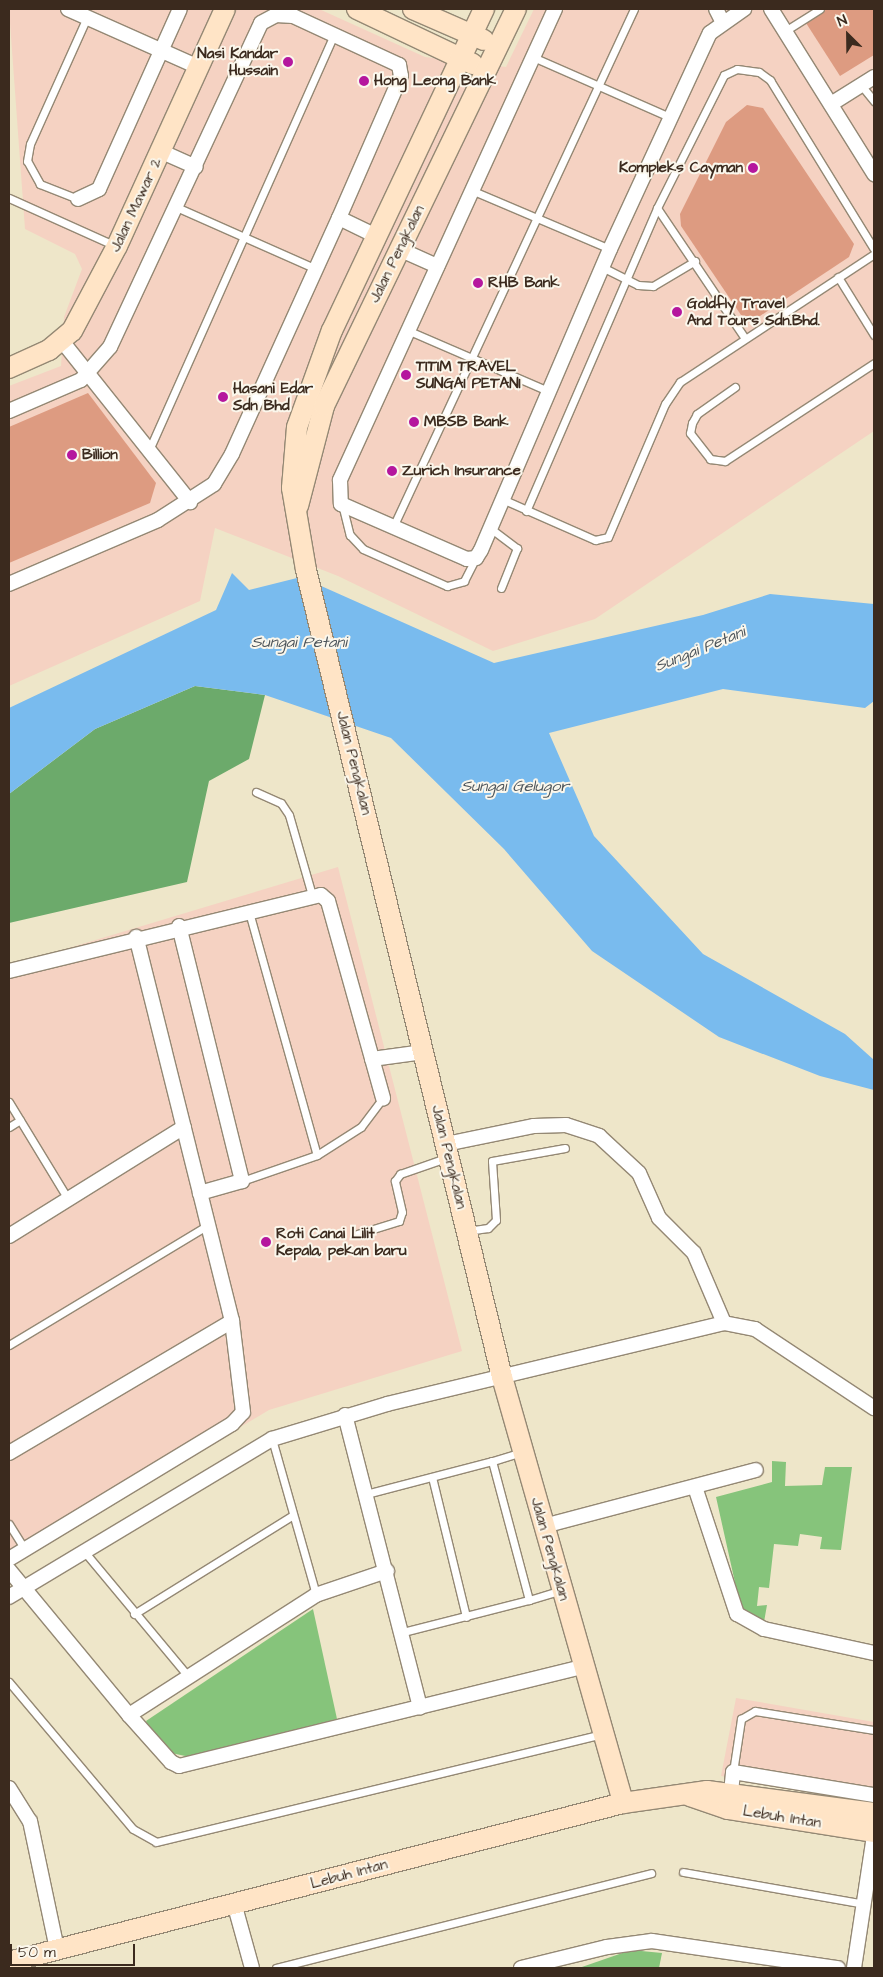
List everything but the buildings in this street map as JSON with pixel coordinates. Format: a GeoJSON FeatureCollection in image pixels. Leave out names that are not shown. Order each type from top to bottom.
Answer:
{"type":"FeatureCollection","features":[{"type":"Feature","properties":{"kind":"main road","name":"Jalan Mawar 2"},"geometry":{"type":"LineString","coordinates":[[9,368],[62,341],[88,304],[117,246],[225,9]]}},
{"type":"Feature","properties":{"kind":"main road"},"geometry":{"type":"LineString","coordinates":[[358,9],[486,70]]}},
{"type":"Feature","properties":{"kind":"main road"},"geometry":{"type":"LineString","coordinates":[[413,9],[498,45]]}},
{"type":"Feature","properties":{"kind":"main road","name":"Jalan Pengkalan"},"geometry":{"type":"LineString","coordinates":[[484,9],[462,59],[332,330],[297,427],[291,460],[292,488],[298,506],[306,570],[353,755],[502,1377],[623,1803]]}},
{"type":"Feature","properties":{"kind":"main road","name":"Jalan Pengkalan"},"geometry":{"type":"LineString","coordinates":[[298,506],[324,406],[516,9]]}},
{"type":"Feature","properties":{"kind":"main road","name":"Lebuh Intan"},"geometry":{"type":"LineString","coordinates":[[9,1962],[623,1803],[690,1796],[707,1791],[731,1792],[874,1813]]}},
{"type":"Feature","properties":{"kind":"main road","name":"Lebuh Intan"},"geometry":{"type":"LineString","coordinates":[[690,1796],[728,1808],[874,1833]]}},
{"type":"Feature","properties":{"kind":"street"},"geometry":{"type":"LineString","coordinates":[[68,9],[162,49],[198,67]]}},
{"type":"Feature","properties":{"kind":"street"},"geometry":{"type":"LineString","coordinates":[[78,199],[99,188],[180,9]]}},
{"type":"Feature","properties":{"kind":"street"},"geometry":{"type":"LineString","coordinates":[[555,9],[345,466],[341,504],[467,559],[476,558],[490,528],[610,249],[719,15],[744,9]]}},
{"type":"Feature","properties":{"kind":"street"},"geometry":{"type":"LineString","coordinates":[[771,9],[874,174]]}},
{"type":"Feature","properties":{"kind":"street"},"geometry":{"type":"LineString","coordinates":[[9,411],[89,375],[110,347],[174,206],[196,167],[261,23],[288,14],[396,62],[402,72],[339,218],[232,454],[214,484],[190,502],[111,543],[9,584]]}},
{"type":"Feature","properties":{"kind":"street"},"geometry":{"type":"LineString","coordinates":[[832,104],[874,76]]}},
{"type":"Feature","properties":{"kind":"street"},"geometry":{"type":"LineString","coordinates":[[160,151],[196,167]]}},
{"type":"Feature","properties":{"kind":"street"},"geometry":{"type":"LineString","coordinates":[[339,218],[376,236]]}},
{"type":"Feature","properties":{"kind":"street"},"geometry":{"type":"LineString","coordinates":[[399,249],[437,266]]}},
{"type":"Feature","properties":{"kind":"street"},"geometry":{"type":"LineString","coordinates":[[62,341],[190,502]]}},
{"type":"Feature","properties":{"kind":"street"},"geometry":{"type":"LineString","coordinates":[[9,971],[179,926],[312,895],[328,901],[382,1098]]}},
{"type":"Feature","properties":{"kind":"street"},"geometry":{"type":"LineString","coordinates":[[179,926],[242,1181],[200,1193]]}},
{"type":"Feature","properties":{"kind":"street"},"geometry":{"type":"LineString","coordinates":[[9,1559],[232,1424],[243,1412],[232,1321],[136,937]]}},
{"type":"Feature","properties":{"kind":"street"},"geometry":{"type":"LineString","coordinates":[[372,1059],[424,1052]]}},
{"type":"Feature","properties":{"kind":"street"},"geometry":{"type":"LineString","coordinates":[[448,1151],[534,1126],[566,1125],[599,1136],[639,1173],[659,1218],[694,1253],[724,1323]]}},
{"type":"Feature","properties":{"kind":"street"},"geometry":{"type":"LineString","coordinates":[[9,1236],[184,1127]]}},
{"type":"Feature","properties":{"kind":"street"},"geometry":{"type":"LineString","coordinates":[[9,1453],[232,1321]]}},
{"type":"Feature","properties":{"kind":"street"},"geometry":{"type":"LineString","coordinates":[[9,1597],[83,1550],[272,1439],[345,1415],[724,1323],[756,1329],[874,1408]]}},
{"type":"Feature","properties":{"kind":"street"},"geometry":{"type":"LineString","coordinates":[[345,1415],[403,1632],[420,1708]]}},
{"type":"Feature","properties":{"kind":"street"},"geometry":{"type":"LineString","coordinates":[[544,1526],[756,1470]]}},
{"type":"Feature","properties":{"kind":"street"},"geometry":{"type":"LineString","coordinates":[[695,1487],[736,1614],[764,1630],[874,1653]]}},
{"type":"Feature","properties":{"kind":"street"},"geometry":{"type":"LineString","coordinates":[[9,1570],[21,1588],[171,1762],[189,1767],[583,1667]]}},
{"type":"Feature","properties":{"kind":"street"},"geometry":{"type":"LineString","coordinates":[[129,1715],[316,1595],[387,1571]]}},
{"type":"Feature","properties":{"kind":"street"},"geometry":{"type":"LineString","coordinates":[[731,1792],[733,1772],[874,1796]]}},
{"type":"Feature","properties":{"kind":"street"},"geometry":{"type":"LineString","coordinates":[[9,1788],[30,1821],[57,1949]]}},
{"type":"Feature","properties":{"kind":"street"},"geometry":{"type":"LineString","coordinates":[[854,1968],[874,1833]]}},
{"type":"Feature","properties":{"kind":"street"},"geometry":{"type":"LineString","coordinates":[[234,1903],[252,1968]]}},
{"type":"Feature","properties":{"kind":"street"},"geometry":{"type":"LineString","coordinates":[[521,1968],[607,1946],[652,1941],[838,1968]]}},
{"type":"Feature","properties":{"kind":"lane"},"geometry":{"type":"LineString","coordinates":[[393,528],[634,9]]}},
{"type":"Feature","properties":{"kind":"lane"},"geometry":{"type":"LineString","coordinates":[[785,31],[820,9]]}},
{"type":"Feature","properties":{"kind":"lane"},"geometry":{"type":"LineString","coordinates":[[78,199],[40,184],[27,161],[30,144],[87,17]]}},
{"type":"Feature","properties":{"kind":"lane"},"geometry":{"type":"LineString","coordinates":[[149,450],[242,236],[334,34]]}},
{"type":"Feature","properties":{"kind":"lane"},"geometry":{"type":"LineString","coordinates":[[533,57],[670,117]]}},
{"type":"Feature","properties":{"kind":"lane"},"geometry":{"type":"LineString","coordinates":[[526,511],[656,208],[717,83],[738,69],[759,72],[770,80],[874,249]]}},
{"type":"Feature","properties":{"kind":"lane"},"geometry":{"type":"LineString","coordinates":[[861,85],[874,101]]}},
{"type":"Feature","properties":{"kind":"lane"},"geometry":{"type":"LineString","coordinates":[[472,190],[610,249]]}},
{"type":"Feature","properties":{"kind":"lane"},"geometry":{"type":"LineString","coordinates":[[9,198],[117,246]]}},
{"type":"Feature","properties":{"kind":"lane"},"geometry":{"type":"LineString","coordinates":[[174,206],[316,269]]}},
{"type":"Feature","properties":{"kind":"lane"},"geometry":{"type":"LineString","coordinates":[[656,208],[696,261],[744,337]]}},
{"type":"Feature","properties":{"kind":"lane"},"geometry":{"type":"LineString","coordinates":[[501,499],[595,540],[608,537],[671,393],[744,337],[874,254]]}},
{"type":"Feature","properties":{"kind":"lane"},"geometry":{"type":"LineString","coordinates":[[602,267],[626,279],[654,286],[696,261]]}},
{"type":"Feature","properties":{"kind":"lane"},"geometry":{"type":"LineString","coordinates":[[838,277],[874,335]]}},
{"type":"Feature","properties":{"kind":"lane"},"geometry":{"type":"LineString","coordinates":[[407,330],[548,391]]}},
{"type":"Feature","properties":{"kind":"lane"},"geometry":{"type":"LineString","coordinates":[[735,387],[697,414],[692,423],[690,433],[710,459],[725,461],[874,363]]}},
{"type":"Feature","properties":{"kind":"lane"},"geometry":{"type":"LineString","coordinates":[[341,504],[350,535],[363,549],[447,586],[464,580],[476,558]]}},
{"type":"Feature","properties":{"kind":"lane"},"geometry":{"type":"LineString","coordinates":[[490,528],[517,548],[501,588]]}},
{"type":"Feature","properties":{"kind":"lane"},"geometry":{"type":"LineString","coordinates":[[256,792],[281,803],[289,815],[312,895]]}},
{"type":"Feature","properties":{"kind":"lane"},"geometry":{"type":"LineString","coordinates":[[248,909],[317,1155]]}},
{"type":"Feature","properties":{"kind":"lane"},"geometry":{"type":"LineString","coordinates":[[242,1181],[317,1155],[361,1128],[382,1098]]}},
{"type":"Feature","properties":{"kind":"lane"},"geometry":{"type":"LineString","coordinates":[[9,1102],[68,1199]]}},
{"type":"Feature","properties":{"kind":"lane"},"geometry":{"type":"LineString","coordinates":[[9,1127],[20,1120]]}},
{"type":"Feature","properties":{"kind":"lane"},"geometry":{"type":"LineString","coordinates":[[467,1231],[488,1228],[496,1220],[492,1161],[566,1148]]}},
{"type":"Feature","properties":{"kind":"lane"},"geometry":{"type":"LineString","coordinates":[[357,1234],[399,1221],[402,1212],[395,1181],[400,1174],[448,1151]]}},
{"type":"Feature","properties":{"kind":"lane"},"geometry":{"type":"LineString","coordinates":[[9,1345],[208,1225]]}},
{"type":"Feature","properties":{"kind":"lane"},"geometry":{"type":"LineString","coordinates":[[272,1439],[316,1595]]}},
{"type":"Feature","properties":{"kind":"lane"},"geometry":{"type":"LineString","coordinates":[[366,1494],[523,1452]]}},
{"type":"Feature","properties":{"kind":"lane"},"geometry":{"type":"LineString","coordinates":[[492,1461],[529,1600]]}},
{"type":"Feature","properties":{"kind":"lane"},"geometry":{"type":"LineString","coordinates":[[432,1476],[466,1617]]}},
{"type":"Feature","properties":{"kind":"lane"},"geometry":{"type":"LineString","coordinates":[[134,1614],[293,1515]]}},
{"type":"Feature","properties":{"kind":"lane"},"geometry":{"type":"LineString","coordinates":[[9,1524],[25,1550]]}},
{"type":"Feature","properties":{"kind":"lane"},"geometry":{"type":"LineString","coordinates":[[83,1550],[134,1614],[188,1676]]}},
{"type":"Feature","properties":{"kind":"lane"},"geometry":{"type":"LineString","coordinates":[[403,1632],[466,1617],[561,1590]]}},
{"type":"Feature","properties":{"kind":"lane"},"geometry":{"type":"LineString","coordinates":[[9,1682],[133,1829],[156,1842],[603,1734]]}},
{"type":"Feature","properties":{"kind":"lane"},"geometry":{"type":"LineString","coordinates":[[733,1772],[741,1719],[755,1711],[874,1730]]}},
{"type":"Feature","properties":{"kind":"lane"},"geometry":{"type":"LineString","coordinates":[[683,1872],[864,1904]]}},
{"type":"Feature","properties":{"kind":"lane"},"geometry":{"type":"LineString","coordinates":[[276,1968],[651,1873]]}},
{"type":"Feature","properties":{"kind":"shaded area"},"geometry":{"type":"Polygon","coordinates":[[[9,9],[319,9],[425,57],[506,67],[534,9],[874,9],[874,431],[595,619],[493,651],[338,576],[215,528],[200,601],[9,686],[9,386],[61,366],[64,317],[82,269],[75,254],[25,229],[9,9]]]}},
{"type":"Feature","properties":{"kind":"shaded area"},"geometry":{"type":"Polygon","coordinates":[[[338,867],[462,1351],[269,1410],[9,1564],[9,966],[338,867]]]}},
{"type":"Feature","properties":{"kind":"shaded area"},"geometry":{"type":"Polygon","coordinates":[[[736,1698],[874,1722],[874,1803],[721,1776],[736,1698]]]}},
{"type":"Feature","properties":{"kind":"green space"},"geometry":{"type":"Polygon","coordinates":[[[195,686],[265,695],[249,759],[209,781],[187,882],[9,923],[9,794],[95,729],[195,686]]]}},
{"type":"Feature","properties":{"kind":"green space"},"geometry":{"type":"Polygon","coordinates":[[[772,1461],[786,1462],[785,1486],[822,1485],[825,1467],[852,1467],[841,1550],[820,1549],[822,1537],[800,1534],[798,1546],[774,1544],[769,1588],[759,1587],[757,1606],[767,1605],[764,1622],[752,1619],[740,1605],[716,1497],[772,1482],[772,1461]]]}},
{"type":"Feature","properties":{"kind":"green space"},"geometry":{"type":"Polygon","coordinates":[[[313,1609],[337,1719],[195,1758],[171,1753],[151,1732],[146,1721],[313,1609]]]}},
{"type":"Feature","properties":{"kind":"green space"},"geometry":{"type":"Polygon","coordinates":[[[631,1950],[662,1953],[659,1968],[579,1968],[631,1950]]]}},
{"type":"Feature","properties":{"kind":"water","name":"Sungai Petani"},"geometry":{"type":"Polygon","coordinates":[[[232,573],[249,590],[301,577],[494,663],[703,615],[770,594],[874,604],[874,701],[865,708],[723,689],[549,733],[594,836],[703,954],[845,1034],[874,1060],[874,1090],[820,1076],[719,1037],[592,951],[504,849],[391,738],[265,695],[195,686],[95,729],[9,794],[9,708],[216,610],[232,573]]]}},
{"type":"Feature","properties":{"kind":"place","name":"Nasi Kandar Hussain"},"geometry":{"type":"Point","coordinates":[288,62]}},
{"type":"Feature","properties":{"kind":"place","name":"Hong Leong Bank"},"geometry":{"type":"Point","coordinates":[364,81]}},
{"type":"Feature","properties":{"kind":"place","name":"Kompleks Cayman"},"geometry":{"type":"Point","coordinates":[753,168]}},
{"type":"Feature","properties":{"kind":"place","name":"RHB Bank"},"geometry":{"type":"Point","coordinates":[478,283]}},
{"type":"Feature","properties":{"kind":"place","name":"Goldfly Travel And Tours Sdn.Bhd."},"geometry":{"type":"Point","coordinates":[677,312]}},
{"type":"Feature","properties":{"kind":"place","name":"TITIM TRAVEL SUNGAI PETANI"},"geometry":{"type":"Point","coordinates":[406,375]}},
{"type":"Feature","properties":{"kind":"place","name":"Hasani Edar Sdn Bhd"},"geometry":{"type":"Point","coordinates":[223,397]}},
{"type":"Feature","properties":{"kind":"place","name":"MBSB Bank"},"geometry":{"type":"Point","coordinates":[414,422]}},
{"type":"Feature","properties":{"kind":"place","name":"Billion"},"geometry":{"type":"Point","coordinates":[72,455]}},
{"type":"Feature","properties":{"kind":"place","name":"Zurich Insurance"},"geometry":{"type":"Point","coordinates":[392,471]}},
{"type":"Feature","properties":{"kind":"place","name":"Roti Canai Lilit Kepala, pekan baru"},"geometry":{"type":"Point","coordinates":[266,1242]}},
{"type":"Feature","properties":{"kind":"water label","name":"Sungai Gelugor"},"geometry":{"type":"Point","coordinates":[515,786]}}]}
